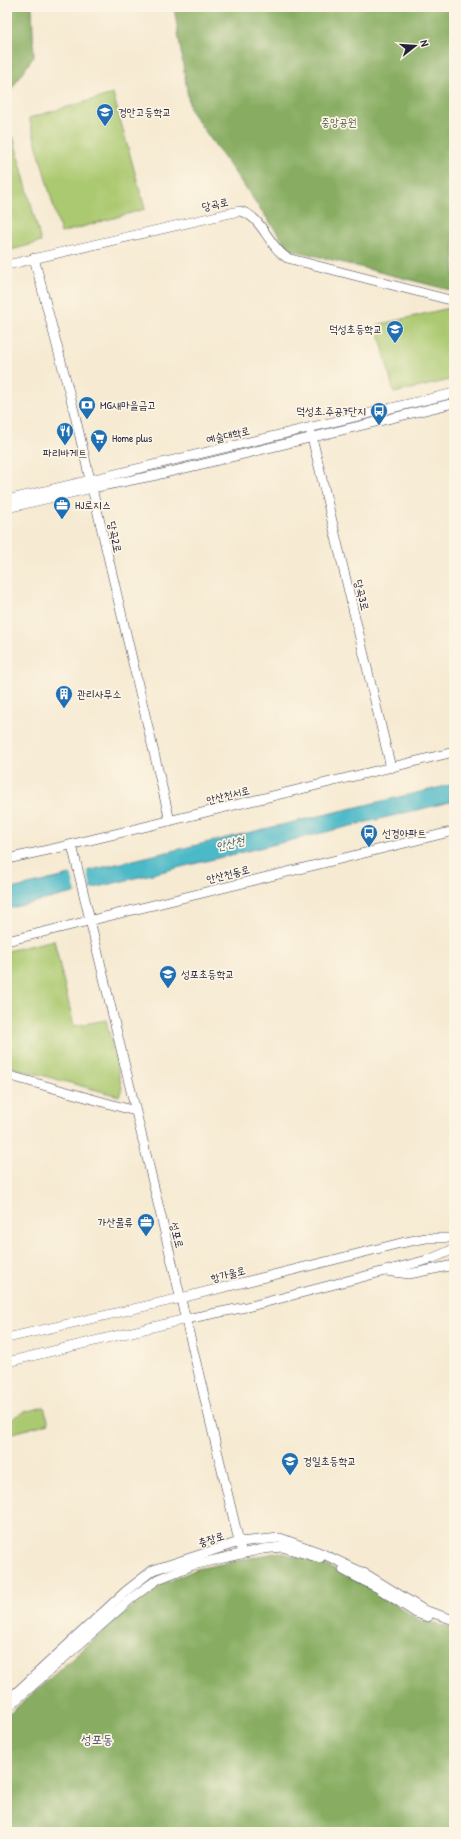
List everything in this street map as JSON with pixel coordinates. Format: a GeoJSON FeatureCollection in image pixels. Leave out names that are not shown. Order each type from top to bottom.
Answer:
{"type":"FeatureCollection","features":[{"type":"Feature","properties":{"kind":"street","name":"당곡로"},"geometry":{"type":"LineString","coordinates":[[7,265],[238,211],[251,215],[279,253],[287,258],[454,301]]}},
{"type":"Feature","properties":{"kind":"street","name":"당곡2로"},"geometry":{"type":"LineString","coordinates":[[34,258],[73,407],[170,821]]}},
{"type":"Feature","properties":{"kind":"street","name":"예술대학로"},"geometry":{"type":"LineString","coordinates":[[311,433],[454,392]]}},
{"type":"Feature","properties":{"kind":"street","name":"예술대학로"},"geometry":{"type":"LineString","coordinates":[[7,500],[91,484],[311,433],[454,404]]}},
{"type":"Feature","properties":{"kind":"street","name":"당곡3로"},"geometry":{"type":"LineString","coordinates":[[311,433],[391,768]]}},
{"type":"Feature","properties":{"kind":"street","name":"예술대학로"},"geometry":{"type":"LineString","coordinates":[[7,508],[91,484]]}},
{"type":"Feature","properties":{"kind":"street","name":"안산천서로"},"geometry":{"type":"LineString","coordinates":[[7,859],[72,845],[454,752]]}},
{"type":"Feature","properties":{"kind":"street","name":"안산천동로"},"geometry":{"type":"LineString","coordinates":[[7,941],[454,831]]}},
{"type":"Feature","properties":{"kind":"street","name":"성포로"},"geometry":{"type":"LineString","coordinates":[[72,845],[242,1554]]}},
{"type":"Feature","properties":{"kind":"street"},"geometry":{"type":"LineString","coordinates":[[7,1075],[135,1111]]}},
{"type":"Feature","properties":{"kind":"street","name":"항가울로"},"geometry":{"type":"LineString","coordinates":[[7,1338],[181,1298],[401,1243],[426,1238],[454,1238]]}},
{"type":"Feature","properties":{"kind":"street"},"geometry":{"type":"LineString","coordinates":[[7,1362],[186,1319],[251,1306],[431,1259],[454,1249]]}},
{"type":"Feature","properties":{"kind":"street"},"geometry":{"type":"LineString","coordinates":[[384,1271],[402,1275],[454,1265]]}},
{"type":"Feature","properties":{"kind":"street","name":"충장로"},"geometry":{"type":"LineString","coordinates":[[7,1701],[126,1591],[153,1570],[239,1542],[280,1538],[321,1553],[366,1574],[424,1610],[454,1620]]}},
{"type":"Feature","properties":{"kind":"street","name":"충장로"},"geometry":{"type":"LineString","coordinates":[[7,1708],[132,1597],[158,1579],[193,1565],[263,1549],[282,1548],[319,1558],[378,1588],[416,1612],[454,1626]]}},
{"type":"Feature","properties":{"kind":"green space"},"geometry":{"type":"Polygon","coordinates":[[[7,7],[32,7],[34,56],[7,96],[7,7]]]}},
{"type":"Feature","properties":{"kind":"green space","name":"중앙공원"},"geometry":{"type":"Polygon","coordinates":[[[174,7],[454,7],[454,291],[289,249],[190,110],[174,7]]]}},
{"type":"Feature","properties":{"kind":"green space"},"geometry":{"type":"Polygon","coordinates":[[[113,94],[145,209],[61,233],[29,118],[113,94]]]}},
{"type":"Feature","properties":{"kind":"green space"},"geometry":{"type":"Polygon","coordinates":[[[13,136],[41,242],[7,251],[7,145],[13,136]]]}},
{"type":"Feature","properties":{"kind":"green space"},"geometry":{"type":"Polygon","coordinates":[[[449,308],[454,309],[454,379],[394,393],[377,325],[449,308]]]}},
{"type":"Feature","properties":{"kind":"green space"},"geometry":{"type":"Polygon","coordinates":[[[54,940],[74,1026],[106,1020],[122,1088],[119,1096],[7,1066],[7,951],[54,940]]]}},
{"type":"Feature","properties":{"kind":"green space"},"geometry":{"type":"Polygon","coordinates":[[[44,1407],[49,1423],[10,1434],[7,1440],[10,1424],[17,1415],[44,1407]]]}},
{"type":"Feature","properties":{"kind":"green space"},"geometry":{"type":"Polygon","coordinates":[[[279,1552],[321,1563],[376,1591],[417,1619],[454,1629],[454,1832],[7,1832],[7,1716],[131,1607],[163,1584],[197,1569],[279,1552]]]}},
{"type":"Feature","properties":{"kind":"water","name":"안산천"},"geometry":{"type":"Polygon","coordinates":[[[454,784],[454,801],[7,909],[7,890],[454,784]]]}},
{"type":"Feature","properties":{"kind":"pier"},"geometry":{"type":"Polygon","coordinates":[[[87,869],[91,889],[76,893],[71,873],[87,869]]]}},
{"type":"Feature","properties":{"kind":"place","name":"경안고등학교"},"geometry":{"type":"Point","coordinates":[105,127]}},
{"type":"Feature","properties":{"kind":"place","name":"덕성초등학교"},"geometry":{"type":"Point","coordinates":[395,344]}},
{"type":"Feature","properties":{"kind":"place","name":"MG새마을금고"},"geometry":{"type":"Point","coordinates":[87,420]}},
{"type":"Feature","properties":{"kind":"place","name":"덕성초.주공7단지"},"geometry":{"type":"Point","coordinates":[379,426]}},
{"type":"Feature","properties":{"kind":"place","name":"파리바게트"},"geometry":{"type":"Point","coordinates":[65,446]}},
{"type":"Feature","properties":{"kind":"place","name":"Home plus"},"geometry":{"type":"Point","coordinates":[99,453]}},
{"type":"Feature","properties":{"kind":"place","name":"HJ로지스"},"geometry":{"type":"Point","coordinates":[62,520]}},
{"type":"Feature","properties":{"kind":"place","name":"관리사무소"},"geometry":{"type":"Point","coordinates":[64,709]}},
{"type":"Feature","properties":{"kind":"place","name":"선경아파트"},"geometry":{"type":"Point","coordinates":[369,848]}},
{"type":"Feature","properties":{"kind":"place","name":"성포초등학교"},"geometry":{"type":"Point","coordinates":[168,989]}},
{"type":"Feature","properties":{"kind":"place","name":"가산물류"},"geometry":{"type":"Point","coordinates":[146,1237]}},
{"type":"Feature","properties":{"kind":"place","name":"경일초등학교"},"geometry":{"type":"Point","coordinates":[290,1476]}},
{"type":"Feature","properties":{"kind":"district","name":"성포동"},"geometry":{"type":"Point","coordinates":[97,1739]}}]}
